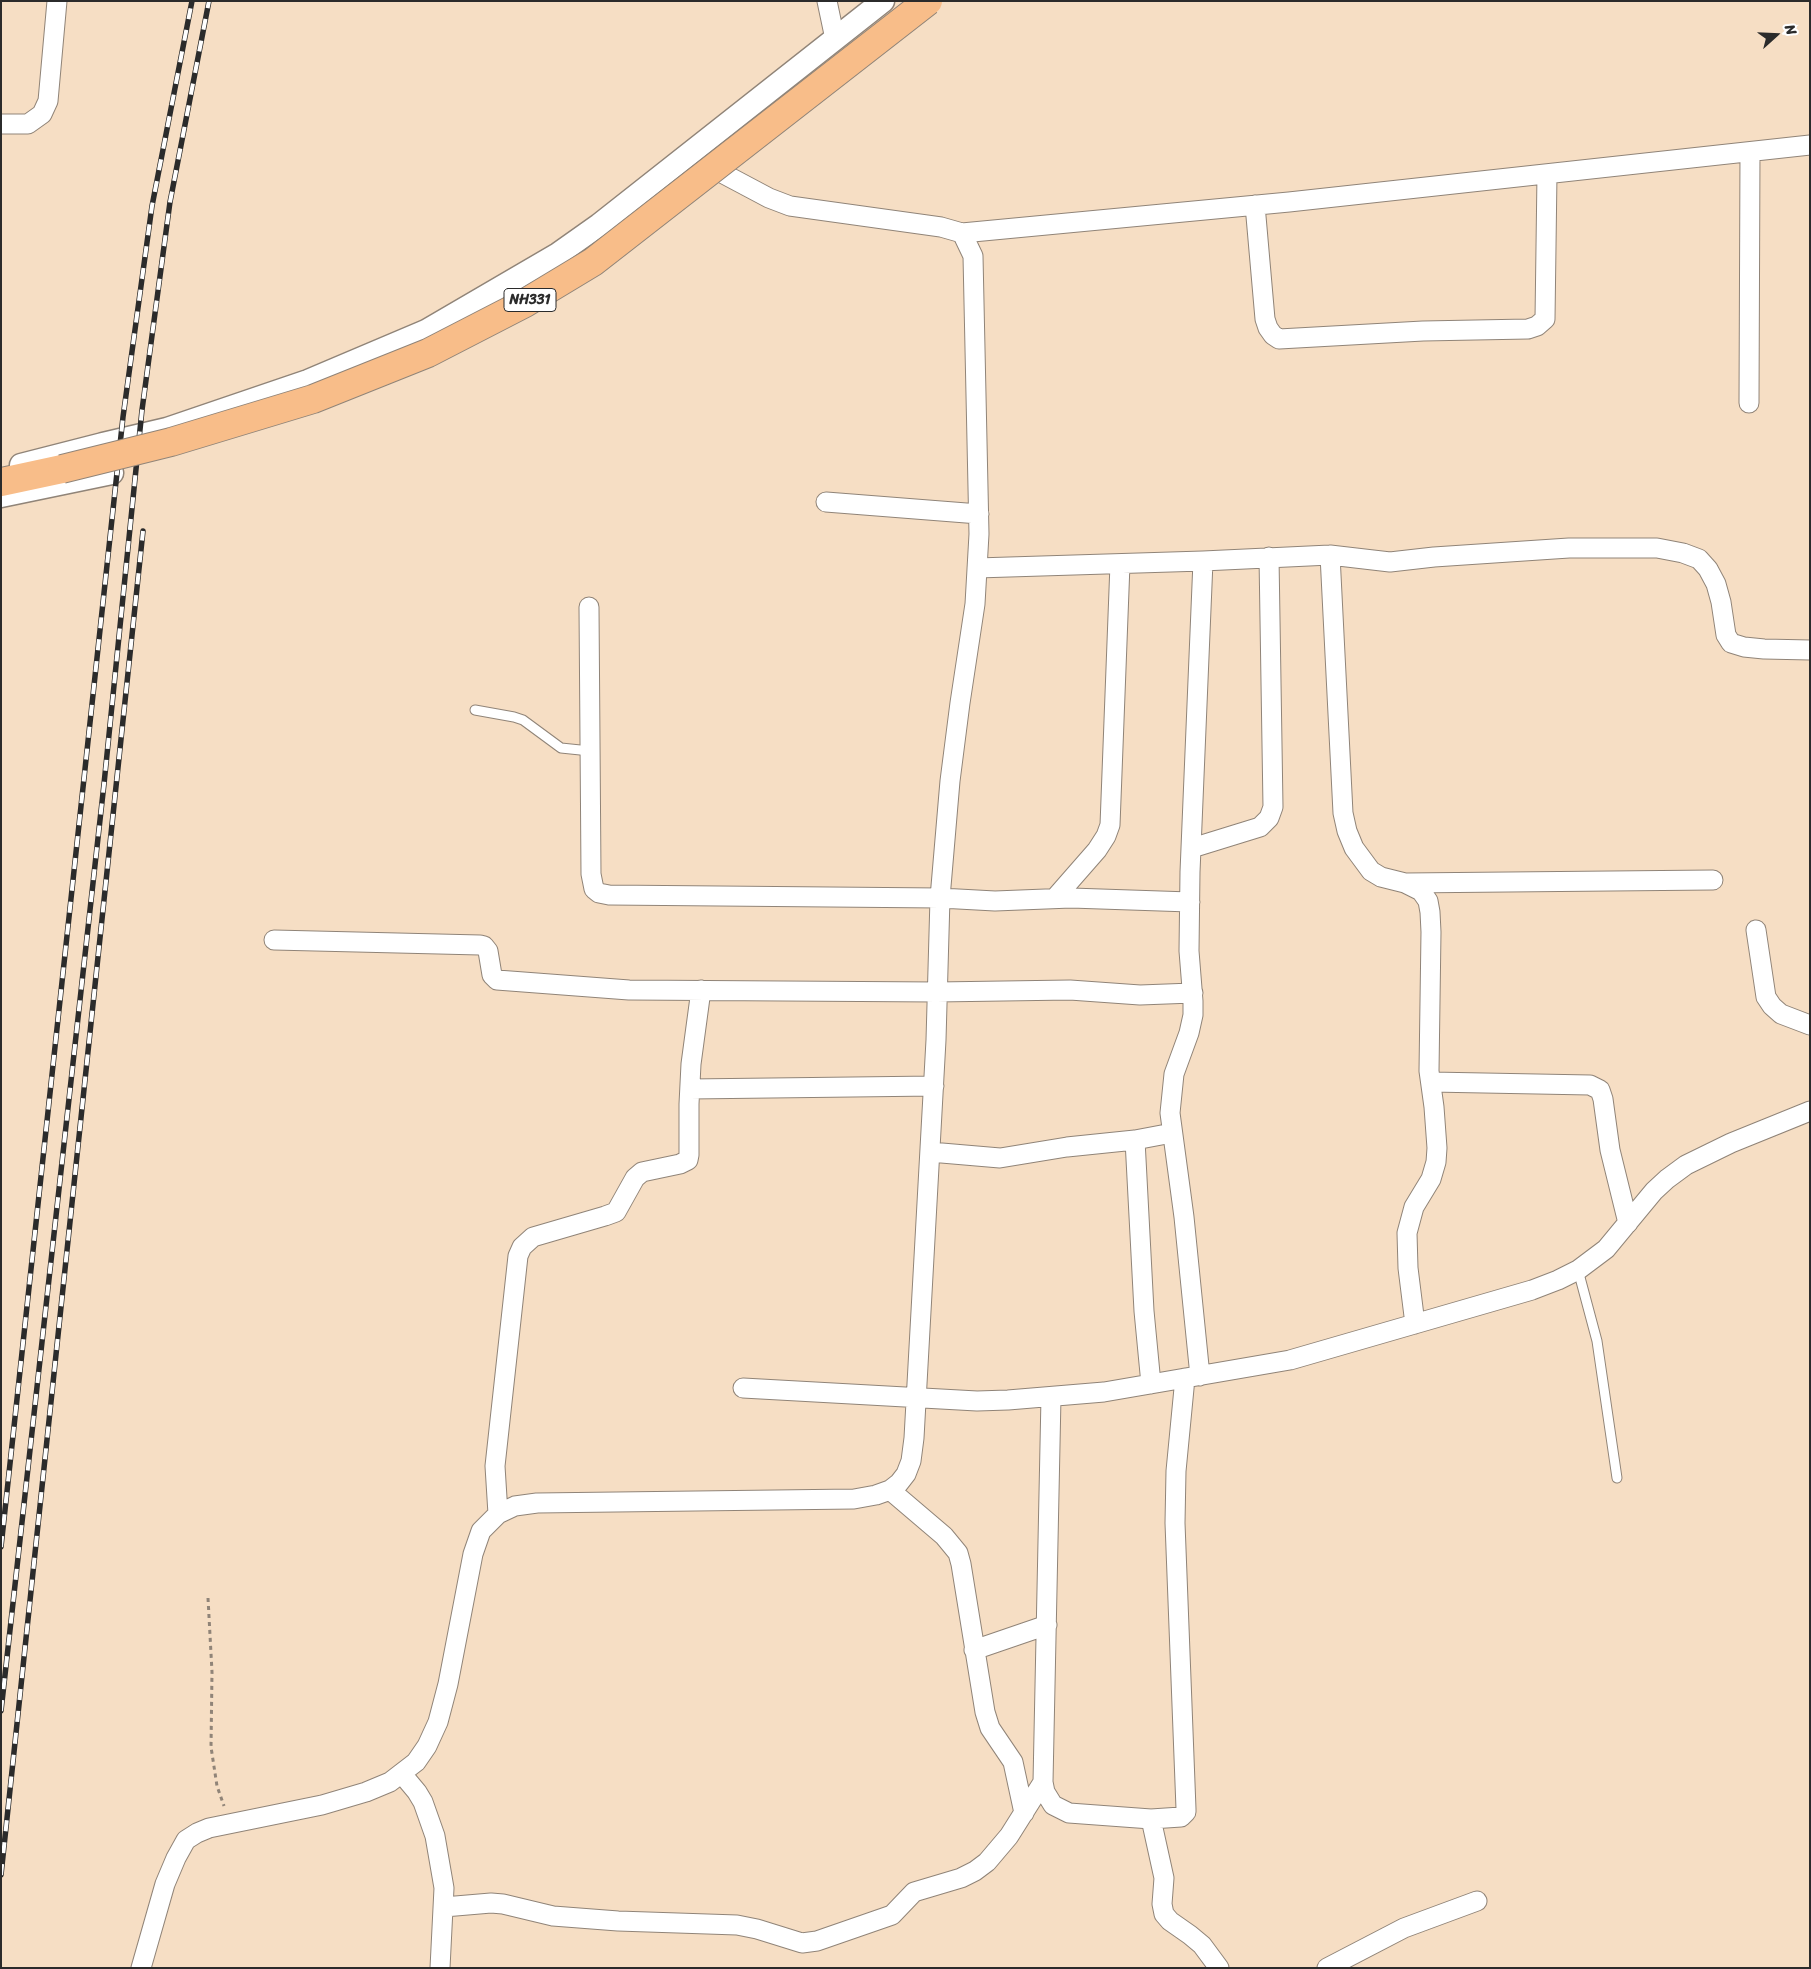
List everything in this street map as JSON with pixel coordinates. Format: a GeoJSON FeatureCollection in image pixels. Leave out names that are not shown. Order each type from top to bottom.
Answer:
{"type":"FeatureCollection","features":[{"type":"Feature","properties":{"kind":"highway","name":"NH331"},"geometry":{"type":"LineString","coordinates":[[1,482],[171,442],[313,399],[428,353],[498,317],[594,262],[928,1]]}},
{"type":"Feature","properties":{"kind":"street"},"geometry":{"type":"LineString","coordinates":[[1,124],[28,124],[42,114],[46,108],[57,1]]}},
{"type":"Feature","properties":{"kind":"street"},"geometry":{"type":"LineString","coordinates":[[828,1],[835,39]]}},
{"type":"Feature","properties":{"kind":"street"},"geometry":{"type":"LineString","coordinates":[[1,470],[168,429],[308,381],[426,331],[558,254],[590,231],[883,1]]}},
{"type":"Feature","properties":{"kind":"street"},"geometry":{"type":"LineString","coordinates":[[146,434],[150,458],[316,411],[433,363],[530,312],[599,270],[720,172],[938,1]]}},
{"type":"Feature","properties":{"kind":"street"},"geometry":{"type":"LineString","coordinates":[[720,172],[769,198],[790,206],[942,227],[962,233],[1255,205],[1810,145]]}},
{"type":"Feature","properties":{"kind":"street"},"geometry":{"type":"LineString","coordinates":[[1749,402],[1750,152]]}},
{"type":"Feature","properties":{"kind":"street"},"geometry":{"type":"LineString","coordinates":[[1255,205],[1264,319],[1273,335],[1279,339],[1423,331],[1528,329],[1537,326],[1545,319],[1547,174]]}},
{"type":"Feature","properties":{"kind":"street"},"geometry":{"type":"LineString","coordinates":[[141,1968],[165,1884],[186,1840],[203,1830],[322,1805],[366,1792],[390,1782],[416,1762],[428,1746],[438,1722],[448,1684],[473,1554],[481,1531],[498,1514],[515,1506],[537,1503],[854,1499],[890,1490],[906,1474],[911,1461],[914,1438],[934,1086],[940,898],[950,781],[975,604],[977,568],[979,514],[974,277],[973,256],[962,233]]}},
{"type":"Feature","properties":{"kind":"street"},"geometry":{"type":"LineString","coordinates":[[1,496],[112,474],[103,444]]}},
{"type":"Feature","properties":{"kind":"street"},"geometry":{"type":"LineString","coordinates":[[826,502],[979,514]]}},
{"type":"Feature","properties":{"kind":"street"},"geometry":{"type":"LineString","coordinates":[[977,568],[1203,561],[1330,554],[1390,562],[1434,557],[1569,548],[1658,548],[1675,551],[1699,559],[1708,569],[1716,584],[1721,602],[1726,635],[1732,642],[1744,647],[1810,650]]}},
{"type":"Feature","properties":{"kind":"street"},"geometry":{"type":"LineString","coordinates":[[1330,554],[1343,812],[1354,848],[1371,870],[1381,877],[1405,883],[1421,891],[1428,900],[1431,932],[1431,1082],[1436,1129],[1436,1162],[1431,1179],[1414,1207],[1407,1233],[1408,1268],[1415,1324]]}},
{"type":"Feature","properties":{"kind":"street"},"geometry":{"type":"LineString","coordinates":[[1192,848],[1260,827],[1269,818],[1273,807],[1269,557]]}},
{"type":"Feature","properties":{"kind":"street"},"geometry":{"type":"LineString","coordinates":[[1050,1397],[1043,1782],[1045,1792],[1053,1805],[1069,1813],[1152,1819],[1181,1817],[1186,1812],[1186,1809],[1176,1523],[1176,1471],[1192,1377],[1184,1217],[1172,1132],[1171,1093],[1174,1074],[1189,1033],[1193,1014],[1189,950],[1190,902],[1203,561]]}},
{"type":"Feature","properties":{"kind":"street"},"geometry":{"type":"LineString","coordinates":[[1055,898],[1097,850],[1110,825],[1120,564]]}},
{"type":"Feature","properties":{"kind":"street"},"geometry":{"type":"LineString","coordinates":[[589,607],[590,874],[594,889],[599,893],[609,895],[940,898],[995,902],[1055,898],[1190,902]]}},
{"type":"Feature","properties":{"kind":"street"},"geometry":{"type":"LineString","coordinates":[[1405,883],[1713,880]]}},
{"type":"Feature","properties":{"kind":"street"},"geometry":{"type":"LineString","coordinates":[[1756,930],[1766,998],[1782,1014],[1810,1025]]}},
{"type":"Feature","properties":{"kind":"street"},"geometry":{"type":"LineString","coordinates":[[274,940],[480,945],[484,946],[488,951],[492,975],[497,980],[629,990],[937,992],[1070,990],[1140,996],[1193,992]]}},
{"type":"Feature","properties":{"kind":"street"},"geometry":{"type":"LineString","coordinates":[[498,1514],[495,1466],[516,1266],[522,1247],[526,1241],[540,1234],[612,1213],[620,1207],[635,1178],[642,1172],[680,1164],[688,1160],[690,1155],[690,1088],[701,990]]}},
{"type":"Feature","properties":{"kind":"street"},"geometry":{"type":"LineString","coordinates":[[1431,1082],[1590,1085],[1600,1090],[1610,1150],[1628,1222]]}},
{"type":"Feature","properties":{"kind":"street"},"geometry":{"type":"LineString","coordinates":[[690,1088],[934,1086]]}},
{"type":"Feature","properties":{"kind":"street"},"geometry":{"type":"LineString","coordinates":[[743,1388],[977,1401],[1104,1392],[1290,1360],[1532,1290],[1578,1270],[1606,1249],[1654,1191],[1667,1179],[1686,1166],[1731,1143],[1810,1111]]}},
{"type":"Feature","properties":{"kind":"street"},"geometry":{"type":"LineString","coordinates":[[930,1152],[1000,1158],[1067,1147],[1135,1140],[1172,1132]]}},
{"type":"Feature","properties":{"kind":"street"},"geometry":{"type":"LineString","coordinates":[[1135,1140],[1144,1310],[1151,1384]]}},
{"type":"Feature","properties":{"kind":"street"},"geometry":{"type":"LineString","coordinates":[[890,1490],[944,1536],[958,1553],[988,1722],[1012,1762],[1024,1813]]}},
{"type":"Feature","properties":{"kind":"street"},"geometry":{"type":"LineString","coordinates":[[974,1650],[1047,1624]]}},
{"type":"Feature","properties":{"kind":"street"},"geometry":{"type":"LineString","coordinates":[[402,1774],[417,1792],[435,1836],[444,1888],[440,1968]]}},
{"type":"Feature","properties":{"kind":"street"},"geometry":{"type":"LineString","coordinates":[[444,1908],[491,1903],[503,1904],[553,1916],[737,1926],[757,1929],[802,1943],[817,1942],[892,1915],[914,1892],[961,1878],[975,1870],[998,1850],[1043,1782]]}},
{"type":"Feature","properties":{"kind":"street"},"geometry":{"type":"LineString","coordinates":[[1152,1819],[1164,1878],[1162,1904],[1164,1914],[1170,1921],[1190,1934],[1202,1945],[1218,1968]]}},
{"type":"Feature","properties":{"kind":"street"},"geometry":{"type":"LineString","coordinates":[[1327,1968],[1404,1928],[1477,1900]]}},
{"type":"Feature","properties":{"kind":"lane"},"geometry":{"type":"LineString","coordinates":[[476,710],[523,720],[561,748],[590,751]]}},
{"type":"Feature","properties":{"kind":"lane"},"geometry":{"type":"LineString","coordinates":[[1578,1270],[1597,1341],[1617,1478]]}},
{"type":"Feature","properties":{"kind":"path"},"geometry":{"type":"LineString","coordinates":[[208,1598],[212,1672],[211,1747],[217,1786],[230,1824]]}},
{"type":"Feature","properties":{"kind":"railway"},"geometry":{"type":"LineString","coordinates":[[1,1547],[123,417],[152,206],[192,1]]}},
{"type":"Feature","properties":{"kind":"railway"},"geometry":{"type":"LineString","coordinates":[[1,1711],[104,784],[142,410],[170,202],[209,1]]}},
{"type":"Feature","properties":{"kind":"railway"},"geometry":{"type":"LineString","coordinates":[[1,1875],[143,531]]}}]}
